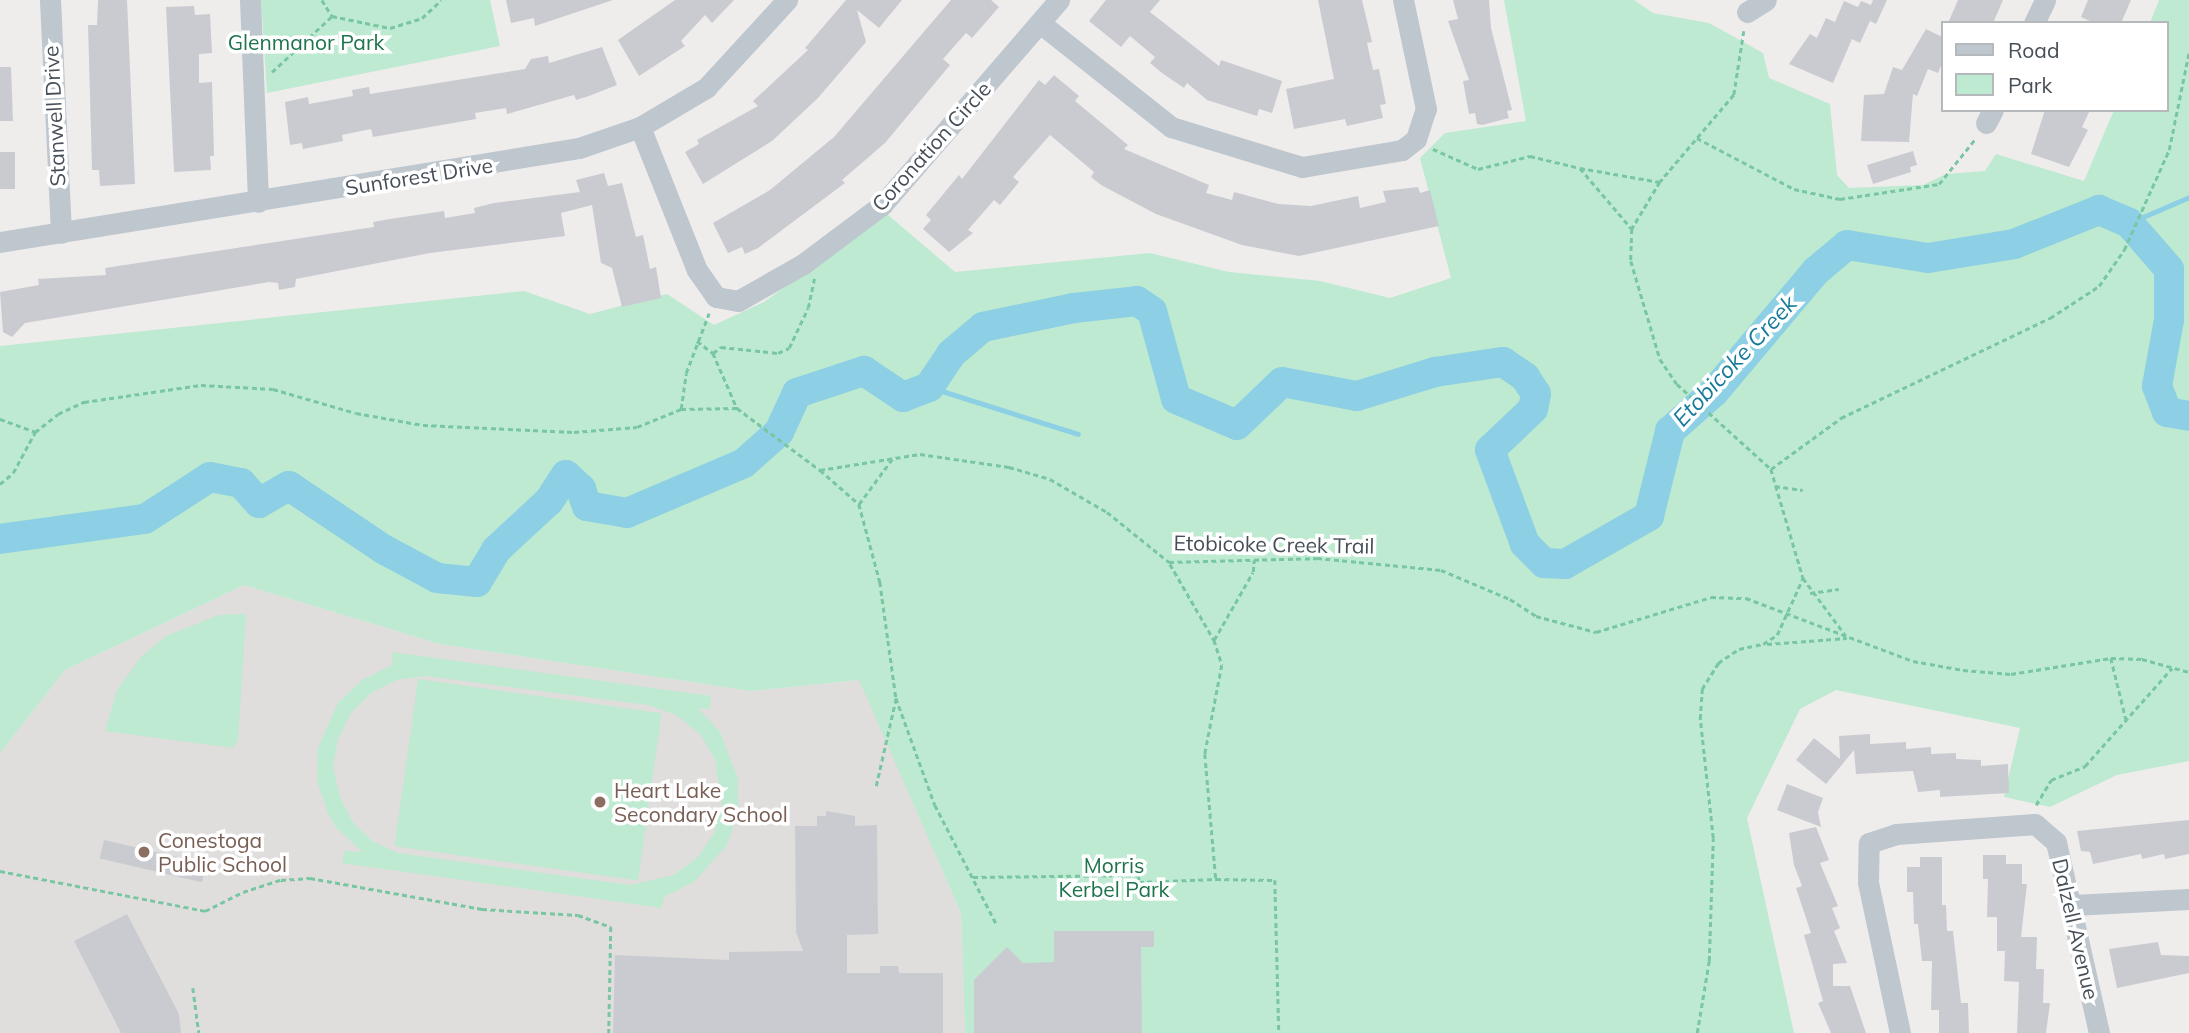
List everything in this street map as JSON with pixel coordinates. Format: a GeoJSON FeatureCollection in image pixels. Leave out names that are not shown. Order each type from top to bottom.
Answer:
{"type":"FeatureCollection","features":[{"type":"Feature","properties":{"kind":"street","name":"Stanwell Drive"},"geometry":{"type":"LineString","coordinates":[[50,0],[61,233]]}},
{"type":"Feature","properties":{"kind":"street"},"geometry":{"type":"LineString","coordinates":[[250,0],[258,202]]}},
{"type":"Feature","properties":{"kind":"street","name":"Sunforest Drive"},"geometry":{"type":"LineString","coordinates":[[0,242],[579,148],[640,127],[706,88],[788,0]]}},
{"type":"Feature","properties":{"kind":"street","name":"Coronation Circle"},"geometry":{"type":"LineString","coordinates":[[716,297],[738,301],[803,264],[882,205],[1059,0]]}},
{"type":"Feature","properties":{"kind":"street"},"geometry":{"type":"LineString","coordinates":[[1040,23],[1171,127],[1217,145],[1302,167],[1402,150],[1416,139],[1426,109],[1403,0]]}},
{"type":"Feature","properties":{"kind":"street"},"geometry":{"type":"LineString","coordinates":[[1747,12],[1766,0]]}},
{"type":"Feature","properties":{"kind":"street"},"geometry":{"type":"LineString","coordinates":[[2035,21],[2045,0]]}},
{"type":"Feature","properties":{"kind":"street"},"geometry":{"type":"LineString","coordinates":[[640,127],[697,270],[716,297]]}},
{"type":"Feature","properties":{"kind":"street"},"geometry":{"type":"LineString","coordinates":[[1900,1033],[1865,863],[1869,843],[1878,837],[2024,824]]}},
{"type":"Feature","properties":{"kind":"street","name":"Dalzell Avenue"},"geometry":{"type":"LineString","coordinates":[[2024,824],[2035,824],[2056,842],[2073,905],[2099,1033]]}},
{"type":"Feature","properties":{"kind":"street"},"geometry":{"type":"LineString","coordinates":[[2073,905],[2189,899]]}},
{"type":"Feature","properties":{"kind":"path"},"geometry":{"type":"LineString","coordinates":[[321,0],[332,16],[390,29],[422,18],[442,0]]}},
{"type":"Feature","properties":{"kind":"path"},"geometry":{"type":"LineString","coordinates":[[1747,12],[1734,95],[1660,183],[1632,229],[1631,261],[1660,359],[1677,384],[1771,469],[1803,578],[1810,593],[1849,638]]}},
{"type":"Feature","properties":{"kind":"path"},"geometry":{"type":"LineString","coordinates":[[254,81],[271,74],[332,16]]}},
{"type":"Feature","properties":{"kind":"path"},"geometry":{"type":"LineString","coordinates":[[1771,469],[1841,418],[2050,318],[2099,286],[2124,250],[2169,150],[2189,52]]}},
{"type":"Feature","properties":{"kind":"path"},"geometry":{"type":"LineString","coordinates":[[1698,138],[1794,189],[1840,199],[1938,184],[1990,117]]}},
{"type":"Feature","properties":{"kind":"path"},"geometry":{"type":"LineString","coordinates":[[1416,139],[1478,169],[1530,156],[1660,183]]}},
{"type":"Feature","properties":{"kind":"path"},"geometry":{"type":"LineString","coordinates":[[1580,168],[1632,229]]}},
{"type":"Feature","properties":{"kind":"path"},"geometry":{"type":"LineString","coordinates":[[713,353],[721,347],[778,353],[789,348],[808,308],[814,279],[803,264]]}},
{"type":"Feature","properties":{"kind":"path"},"geometry":{"type":"LineString","coordinates":[[681,409],[686,373],[716,297]]}},
{"type":"Feature","properties":{"kind":"path"},"geometry":{"type":"LineString","coordinates":[[697,341],[713,353],[737,408],[820,470],[859,504],[880,582],[896,698],[935,805],[996,923]]}},
{"type":"Feature","properties":{"kind":"path"},"geometry":{"type":"LineString","coordinates":[[0,484],[12,473],[36,432],[58,414],[84,402],[201,385],[273,389],[356,413],[436,426],[574,432],[637,427],[681,409],[737,408]]}},
{"type":"Feature","properties":{"kind":"path"},"geometry":{"type":"LineString","coordinates":[[0,419],[36,432]]}},
{"type":"Feature","properties":{"kind":"path","name":"Etobicoke Creek Trail"},"geometry":{"type":"LineString","coordinates":[[820,470],[920,454],[963,459],[1050,478],[1107,512],[1169,562],[1317,558],[1441,570],[1510,599],[1536,616],[1596,632],[1711,597],[1746,598],[1788,610],[1849,638],[1913,660],[1999,673],[2111,658],[2142,659],[2189,672]]}},
{"type":"Feature","properties":{"kind":"path"},"geometry":{"type":"LineString","coordinates":[[859,504],[892,459]]}},
{"type":"Feature","properties":{"kind":"path"},"geometry":{"type":"LineString","coordinates":[[1775,486],[1803,490]]}},
{"type":"Feature","properties":{"kind":"path"},"geometry":{"type":"LineString","coordinates":[[1214,640],[1253,572],[1254,560]]}},
{"type":"Feature","properties":{"kind":"path"},"geometry":{"type":"LineString","coordinates":[[1169,562],[1214,640],[1222,665],[1205,754],[1216,878]]}},
{"type":"Feature","properties":{"kind":"path"},"geometry":{"type":"LineString","coordinates":[[1763,644],[1777,635],[1803,578]]}},
{"type":"Feature","properties":{"kind":"path"},"geometry":{"type":"LineString","coordinates":[[1810,593],[1839,589]]}},
{"type":"Feature","properties":{"kind":"path"},"geometry":{"type":"LineString","coordinates":[[1697,1033],[1709,961],[1713,838],[1700,719],[1702,689],[1718,663],[1739,649],[1763,644],[1849,638]]}},
{"type":"Feature","properties":{"kind":"path"},"geometry":{"type":"LineString","coordinates":[[2111,658],[2126,719]]}},
{"type":"Feature","properties":{"kind":"path"},"geometry":{"type":"LineString","coordinates":[[2024,824],[2051,780],[2085,766],[2172,668]]}},
{"type":"Feature","properties":{"kind":"path"},"geometry":{"type":"LineString","coordinates":[[876,786],[896,698]]}},
{"type":"Feature","properties":{"kind":"path"},"geometry":{"type":"LineString","coordinates":[[0,872],[205,911],[281,880],[310,878],[482,909],[578,915],[597,926],[611,927],[609,1033]]}},
{"type":"Feature","properties":{"kind":"path"},"geometry":{"type":"LineString","coordinates":[[972,877],[1139,875],[1139,882],[1216,878],[1275,880],[1279,1033]]}},
{"type":"Feature","properties":{"kind":"path"},"geometry":{"type":"LineString","coordinates":[[192,988],[199,1033]]}},
{"type":"Feature","properties":{"kind":"shaded area","name":"Heart Lake Secondary School"},"geometry":{"type":"Polygon","coordinates":[[[244,585],[440,644],[751,691],[860,680],[961,913],[965,1033],[0,1033],[0,753],[65,670],[244,585]]]}},
{"type":"Feature","properties":{"kind":"green space","name":"Glenmanor Park"},"geometry":{"type":"Polygon","coordinates":[[[261,0],[490,0],[500,46],[267,93],[261,0]]]}},
{"type":"Feature","properties":{"kind":"green space","name":"Morris Kerbel Park"},"geometry":{"type":"Polygon","coordinates":[[[1504,0],[1634,0],[1653,13],[1709,23],[1763,53],[1769,78],[1830,104],[1837,175],[1849,188],[1923,185],[1946,174],[1985,171],[1996,154],[2084,181],[2113,112],[2168,112],[2168,21],[2151,21],[2159,0],[2189,0],[2189,761],[2117,775],[2050,807],[2004,797],[2020,728],[1836,690],[1800,709],[1747,818],[1794,1033],[965,1033],[961,913],[859,680],[751,691],[440,644],[244,585],[65,670],[0,753],[0,346],[524,291],[590,314],[667,294],[714,325],[764,302],[887,214],[955,272],[1150,253],[1229,272],[1320,281],[1390,298],[1451,278],[1420,158],[1445,133],[1526,121],[1504,0]]]}},
{"type":"Feature","properties":{"kind":"green space"},"geometry":{"type":"Polygon","coordinates":[[[246,614],[238,741],[233,748],[105,731],[117,690],[141,657],[166,636],[219,615],[246,614]]]}},
{"type":"Feature","properties":{"kind":"green space"},"geometry":{"type":"Polygon","coordinates":[[[392,652],[711,696],[710,709],[698,708],[720,732],[738,779],[738,812],[727,845],[694,882],[664,897],[662,908],[342,863],[344,851],[363,852],[337,829],[328,814],[317,781],[318,748],[338,703],[362,680],[392,665],[392,652]],[[426,676],[397,680],[371,693],[351,713],[338,739],[333,767],[340,797],[352,821],[372,841],[398,853],[630,885],[674,875],[698,857],[715,832],[722,804],[715,759],[700,734],[676,715],[648,705],[426,676]]]}},
{"type":"Feature","properties":{"kind":"green space"},"geometry":{"type":"Polygon","coordinates":[[[418,679],[662,713],[638,881],[394,846],[418,679]]]}},
{"type":"Feature","properties":{"kind":"building"},"geometry":{"type":"Polygon","coordinates":[[[98,0],[127,0],[135,184],[100,186],[99,170],[92,170],[88,25],[97,25],[98,0]]]}},
{"type":"Feature","properties":{"kind":"building"},"geometry":{"type":"Polygon","coordinates":[[[506,0],[613,0],[535,26],[534,18],[511,23],[506,0]]]}},
{"type":"Feature","properties":{"kind":"building"},"geometry":{"type":"Polygon","coordinates":[[[675,0],[734,0],[712,23],[705,15],[681,41],[685,46],[639,76],[618,40],[675,0]]]}},
{"type":"Feature","properties":{"kind":"building"},"geometry":{"type":"Polygon","coordinates":[[[846,0],[902,0],[879,28],[857,10],[866,42],[818,98],[772,141],[703,184],[685,152],[699,144],[697,140],[758,106],[753,101],[808,50],[805,48],[846,0]]]}},
{"type":"Feature","properties":{"kind":"building"},"geometry":{"type":"Polygon","coordinates":[[[951,0],[991,0],[999,7],[972,38],[966,33],[943,59],[950,65],[885,143],[842,180],[845,183],[758,248],[745,254],[742,247],[728,253],[713,223],[770,190],[834,137],[951,0]]]}},
{"type":"Feature","properties":{"kind":"building"},"geometry":{"type":"Polygon","coordinates":[[[1106,0],[1160,0],[1150,12],[1219,66],[1221,60],[1282,81],[1272,113],[1259,109],[1257,116],[1207,100],[1187,83],[1184,88],[1162,73],[1150,63],[1155,57],[1130,36],[1121,47],[1089,21],[1106,0]]]}},
{"type":"Feature","properties":{"kind":"building"},"geometry":{"type":"Polygon","coordinates":[[[1318,0],[1362,0],[1372,42],[1367,43],[1373,70],[1379,69],[1386,104],[1380,105],[1383,118],[1347,126],[1345,119],[1294,129],[1286,89],[1334,79],[1318,0]]]}},
{"type":"Feature","properties":{"kind":"building"},"geometry":{"type":"Polygon","coordinates":[[[1453,0],[1489,0],[1491,28],[1512,110],[1507,111],[1509,118],[1482,125],[1477,124],[1475,113],[1469,114],[1463,81],[1469,80],[1448,21],[1458,19],[1453,0]]]}},
{"type":"Feature","properties":{"kind":"building"},"geometry":{"type":"Polygon","coordinates":[[[1873,0],[1887,0],[1876,24],[1870,21],[1860,43],[1852,39],[1833,83],[1789,64],[1810,34],[1817,38],[1826,18],[1835,22],[1844,1],[1858,7],[1861,1],[1871,5],[1873,0]]]}},
{"type":"Feature","properties":{"kind":"building"},"geometry":{"type":"Polygon","coordinates":[[[1958,0],[2003,0],[1994,21],[1949,21],[1958,0]]]}},
{"type":"Feature","properties":{"kind":"building"},"geometry":{"type":"Polygon","coordinates":[[[2088,0],[2131,0],[2122,21],[2090,21],[2081,17],[2088,0]]]}},
{"type":"Feature","properties":{"kind":"building"},"geometry":{"type":"Polygon","coordinates":[[[194,6],[195,15],[210,14],[212,53],[199,54],[199,83],[212,82],[214,156],[210,156],[211,170],[174,172],[166,7],[194,6]]]}},
{"type":"Feature","properties":{"kind":"building"},"geometry":{"type":"Polygon","coordinates":[[[1926,29],[1940,36],[1938,73],[1928,69],[1917,96],[1913,94],[1909,142],[1861,141],[1864,95],[1884,94],[1893,67],[1902,70],[1926,29]]]}},
{"type":"Feature","properties":{"kind":"building"},"geometry":{"type":"Polygon","coordinates":[[[602,47],[617,85],[589,96],[576,100],[574,95],[507,114],[506,108],[475,113],[476,119],[373,137],[371,129],[342,135],[343,141],[303,149],[302,143],[290,145],[285,102],[308,97],[309,104],[353,96],[352,90],[369,87],[370,94],[525,69],[531,59],[548,56],[549,63],[602,47]]]}},
{"type":"Feature","properties":{"kind":"building"},"geometry":{"type":"Polygon","coordinates":[[[0,67],[11,67],[13,121],[0,121],[0,67]]]}},
{"type":"Feature","properties":{"kind":"building"},"geometry":{"type":"Polygon","coordinates":[[[1054,75],[1079,96],[1075,101],[1128,145],[1124,149],[1209,185],[1206,193],[1232,200],[1234,192],[1278,204],[1311,206],[1358,196],[1360,208],[1386,202],[1383,191],[1418,187],[1420,193],[1430,190],[1439,226],[1299,256],[1242,245],[1156,214],[1101,185],[1091,177],[1094,172],[1050,135],[1013,177],[1019,182],[1000,205],[994,200],[968,230],[973,233],[949,252],[923,229],[931,220],[926,215],[959,175],[962,179],[1039,80],[1045,85],[1054,75]]]}},
{"type":"Feature","properties":{"kind":"building"},"geometry":{"type":"Polygon","coordinates":[[[2044,112],[2089,112],[2082,127],[2088,130],[2069,167],[2031,154],[2044,112]]]}},
{"type":"Feature","properties":{"kind":"building"},"geometry":{"type":"Polygon","coordinates":[[[1913,151],[1917,165],[1910,167],[1911,172],[1873,184],[1867,165],[1913,151]]]}},
{"type":"Feature","properties":{"kind":"building"},"geometry":{"type":"Polygon","coordinates":[[[0,152],[15,152],[15,189],[0,189],[0,152]]]}},
{"type":"Feature","properties":{"kind":"building"},"geometry":{"type":"Polygon","coordinates":[[[604,173],[608,186],[622,183],[636,237],[643,235],[650,269],[656,267],[661,298],[622,307],[612,268],[601,263],[592,205],[561,213],[565,236],[430,253],[296,279],[295,287],[279,290],[278,283],[269,282],[25,323],[12,337],[3,332],[0,292],[39,285],[38,279],[106,275],[105,268],[374,227],[373,222],[390,219],[444,211],[445,218],[475,213],[474,208],[494,203],[580,192],[576,180],[604,173]]]}},
{"type":"Feature","properties":{"kind":"building"},"geometry":{"type":"Polygon","coordinates":[[[1870,734],[1870,744],[1906,742],[1906,749],[1931,747],[1931,754],[1956,753],[1956,759],[1981,760],[1981,766],[2008,764],[2009,793],[1940,797],[1940,790],[1918,792],[1913,771],[1856,774],[1854,750],[1826,784],[1796,760],[1814,738],[1840,759],[1839,736],[1870,734]]]}},
{"type":"Feature","properties":{"kind":"building"},"geometry":{"type":"Polygon","coordinates":[[[1787,784],[1823,798],[1818,812],[1821,827],[1777,810],[1787,784]]]}},
{"type":"Feature","properties":{"kind":"building"},"geometry":{"type":"Polygon","coordinates":[[[826,811],[855,816],[855,826],[877,825],[878,934],[847,935],[847,973],[880,973],[880,966],[898,966],[899,973],[943,973],[943,1033],[613,1033],[615,955],[729,960],[729,952],[803,951],[796,932],[795,826],[817,826],[817,816],[826,816],[826,811]]]}},
{"type":"Feature","properties":{"kind":"building"},"geometry":{"type":"Polygon","coordinates":[[[2189,820],[2189,854],[2165,859],[2164,854],[2142,859],[2141,854],[2093,864],[2090,852],[2081,851],[2077,831],[2189,820]]]}},
{"type":"Feature","properties":{"kind":"building"},"geometry":{"type":"Polygon","coordinates":[[[1816,827],[1829,860],[1820,863],[1838,906],[1832,908],[1840,928],[1834,931],[1847,963],[1833,964],[1833,986],[1850,986],[1866,1033],[1831,1033],[1818,1003],[1823,1001],[1804,935],[1811,933],[1796,888],[1802,886],[1794,865],[1789,833],[1816,827]]]}},
{"type":"Feature","properties":{"kind":"building"},"geometry":{"type":"Polygon","coordinates":[[[104,840],[206,864],[202,882],[100,859],[104,840]]]}},
{"type":"Feature","properties":{"kind":"building"},"geometry":{"type":"Polygon","coordinates":[[[1983,855],[2006,855],[2006,864],[2022,864],[2022,884],[2027,884],[2021,937],[2037,937],[2036,969],[2044,969],[2043,1003],[2050,1003],[2046,1033],[2017,1033],[2019,982],[2004,981],[2005,951],[1997,951],[1997,917],[1987,917],[1988,879],[1983,879],[1983,855]]]}},
{"type":"Feature","properties":{"kind":"building"},"geometry":{"type":"Polygon","coordinates":[[[1920,857],[1942,857],[1942,905],[1946,905],[1947,931],[1953,931],[1961,1003],[1968,1003],[1969,1033],[1939,1033],[1939,1010],[1931,1010],[1932,961],[1922,961],[1918,924],[1914,924],[1913,892],[1907,892],[1907,867],[1920,867],[1920,857]]]}},
{"type":"Feature","properties":{"kind":"building"},"geometry":{"type":"Polygon","coordinates":[[[127,914],[179,1014],[181,1033],[121,1033],[74,941],[127,914]]]}},
{"type":"Feature","properties":{"kind":"building"},"geometry":{"type":"Polygon","coordinates":[[[1054,931],[1154,931],[1154,947],[1141,947],[1142,1033],[974,1033],[974,980],[1007,947],[1023,963],[1054,962],[1054,931]]]}},
{"type":"Feature","properties":{"kind":"building"},"geometry":{"type":"Polygon","coordinates":[[[2158,942],[2161,955],[2189,956],[2189,973],[2117,988],[2109,949],[2158,942]]]}},
{"type":"Feature","properties":{"kind":"waterway"},"geometry":{"type":"LineString","coordinates":[[2129,223],[2189,197]]}},
{"type":"Feature","properties":{"kind":"waterway","name":"Etobicoke Creek"},"geometry":{"type":"LineString","coordinates":[[0,539],[145,519],[210,477],[241,483],[259,503],[289,486],[383,549],[437,578],[477,582],[496,550],[549,501],[566,475],[581,489],[587,506],[627,513],[744,463],[779,432],[797,393],[864,371],[903,397],[929,387],[951,354],[983,327],[1074,308],[1137,301],[1152,311],[1176,399],[1237,425],[1282,382],[1357,396],[1435,372],[1503,362],[1525,377],[1536,394],[1533,409],[1490,450],[1525,544],[1544,563],[1565,564],[1649,516],[1670,431],[1714,392],[1816,271],[1847,245],[1928,258],[2014,244],[2099,210],[2129,223],[2169,269],[2169,320],[2157,386],[2167,412],[2189,416]]}},
{"type":"Feature","properties":{"kind":"waterway"},"geometry":{"type":"LineString","coordinates":[[929,387],[1078,434]]}},
{"type":"Feature","properties":{"kind":"place","name":"Heart Lake Secondary School"},"geometry":{"type":"Point","coordinates":[600,802]}},
{"type":"Feature","properties":{"kind":"place","name":"Conestoga Public School"},"geometry":{"type":"Point","coordinates":[144,852]}}]}
